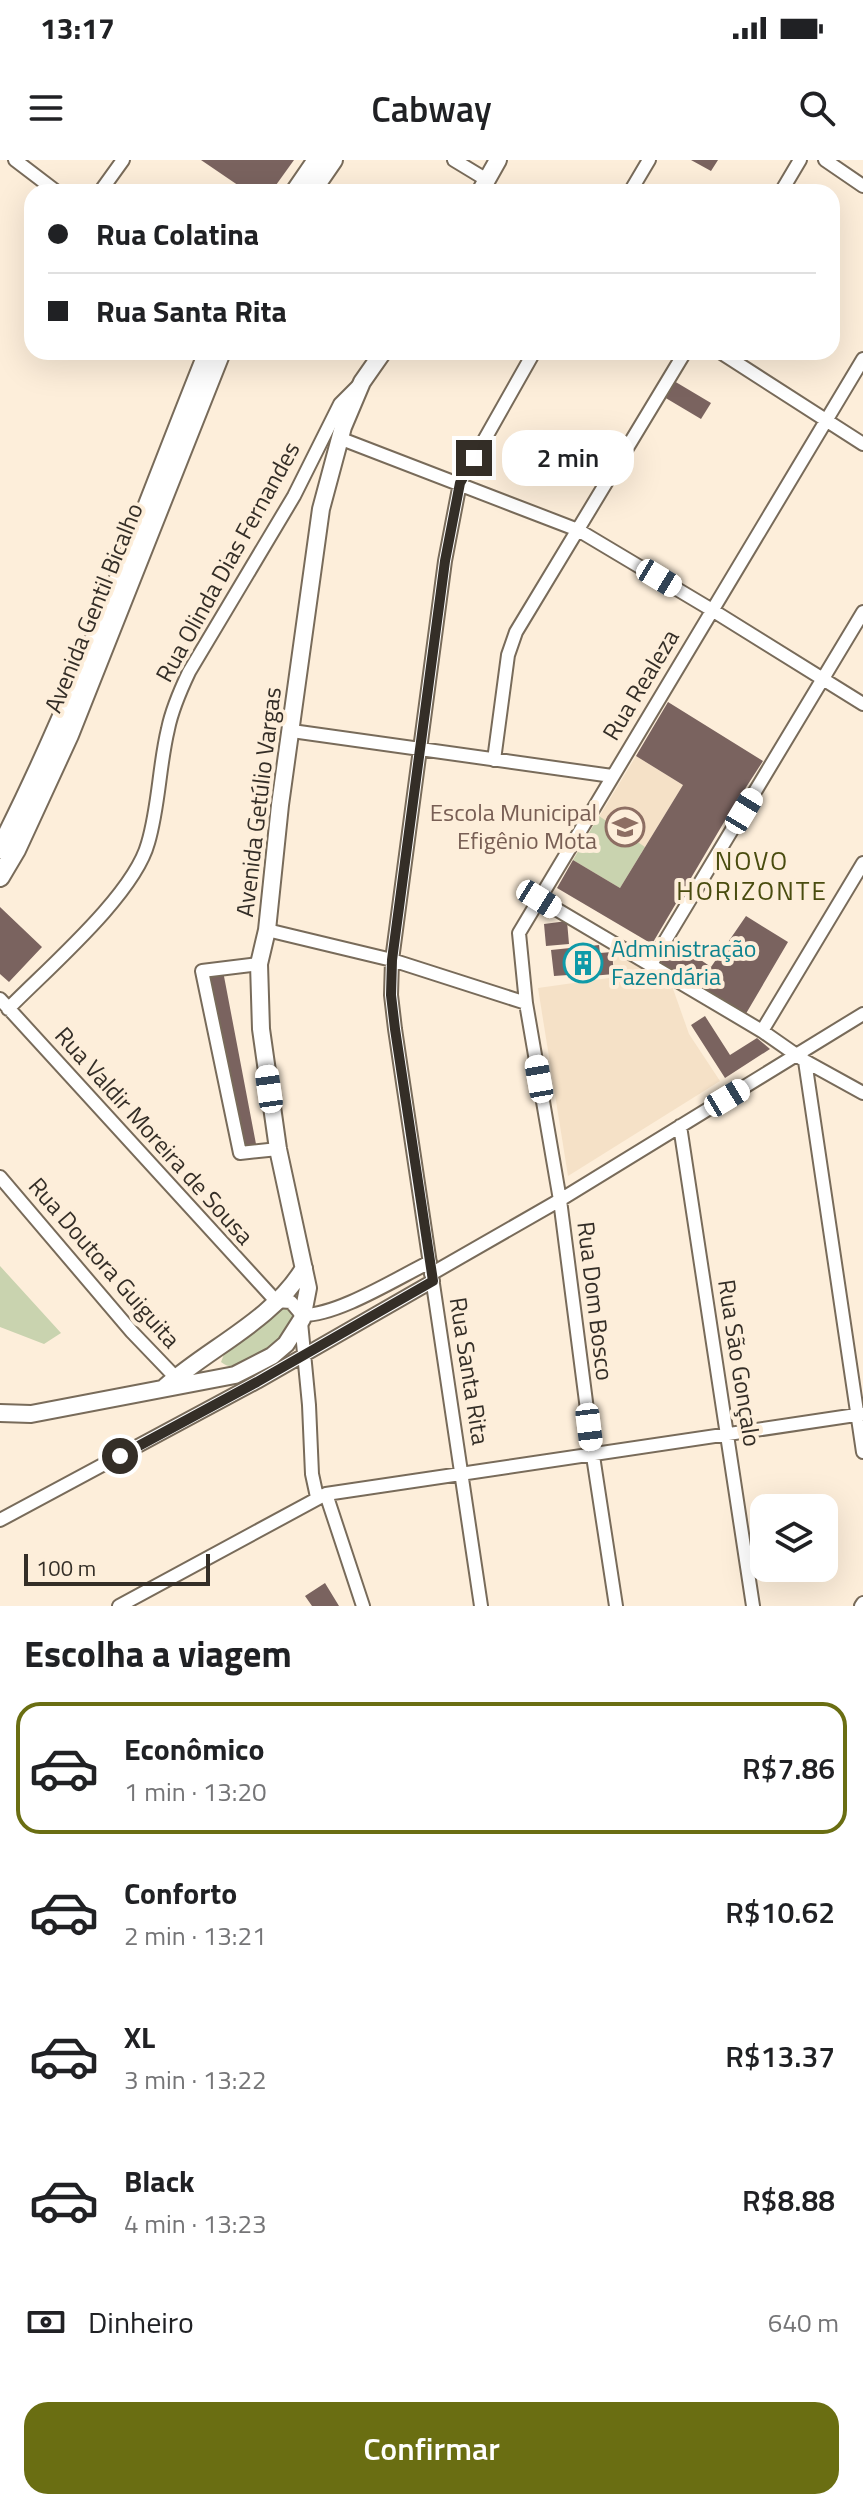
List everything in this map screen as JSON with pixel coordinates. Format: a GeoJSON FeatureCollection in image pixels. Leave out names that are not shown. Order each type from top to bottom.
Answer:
{"type":"FeatureCollection","features":[{"type":"Feature","properties":{"kind":"main road"},"geometry":{"type":"LineString","coordinates":[[300,184],[317,160]]}},
{"type":"Feature","properties":{"kind":"main road"},"geometry":{"type":"LineString","coordinates":[[316,184],[333,160]]}},
{"type":"Feature","properties":{"kind":"main road","name":"Avenida Gentil Bicalho"},"geometry":{"type":"LineString","coordinates":[[0,849],[26,799],[76,681],[205,360]]}},
{"type":"Feature","properties":{"kind":"main road","name":"Avenida Gentil Bicalho"},"geometry":{"type":"LineString","coordinates":[[0,877],[16,850],[69,735],[218,360]]}},
{"type":"Feature","properties":{"kind":"street"},"geometry":{"type":"LineString","coordinates":[[15,160],[46,184]]}},
{"type":"Feature","properties":{"kind":"street"},"geometry":{"type":"LineString","coordinates":[[106,184],[123,160]]}},
{"type":"Feature","properties":{"kind":"street"},"geometry":{"type":"LineString","coordinates":[[454,160],[481,184]]}},
{"type":"Feature","properties":{"kind":"street"},"geometry":{"type":"LineString","coordinates":[[484,184],[498,160]]}},
{"type":"Feature","properties":{"kind":"street"},"geometry":{"type":"LineString","coordinates":[[635,184],[649,160]]}},
{"type":"Feature","properties":{"kind":"street"},"geometry":{"type":"LineString","coordinates":[[786,184],[800,160]]}},
{"type":"Feature","properties":{"kind":"street"},"geometry":{"type":"LineString","coordinates":[[825,160],[863,186]]}},
{"type":"Feature","properties":{"kind":"street","name":"Rua Realeza"},"geometry":{"type":"LineString","coordinates":[[526,1003],[519,933],[863,359]]}},
{"type":"Feature","properties":{"kind":"street","name":"Avenida Getúlio Vargas"},"geometry":{"type":"LineString","coordinates":[[301,1318],[308,1288],[278,1149],[261,1029],[259,964],[267,930],[280,805],[321,509],[337,428],[377,360]]}},
{"type":"Feature","properties":{"kind":"street","name":"Rua Santa Rita"},"geometry":{"type":"LineString","coordinates":[[481,1606],[395,1029],[391,995],[392,960],[445,561],[460,483],[529,360]]}},
{"type":"Feature","properties":{"kind":"street"},"geometry":{"type":"LineString","coordinates":[[494,760],[508,655],[516,632],[680,360]]}},
{"type":"Feature","properties":{"kind":"street"},"geometry":{"type":"LineString","coordinates":[[732,360],[863,444]]}},
{"type":"Feature","properties":{"kind":"street"},"geometry":{"type":"LineString","coordinates":[[337,428],[460,483],[578,530],[863,704]]}},
{"type":"Feature","properties":{"kind":"street","name":"Rua Olinda Dias Fernandes"},"geometry":{"type":"LineString","coordinates":[[4,1004],[107,908],[138,870],[149,843],[168,729],[177,697],[189,672],[337,428]]}},
{"type":"Feature","properties":{"kind":"street"},"geometry":{"type":"LineString","coordinates":[[650,966],[863,612]]}},
{"type":"Feature","properties":{"kind":"street"},"geometry":{"type":"LineString","coordinates":[[292,731],[612,776]]}},
{"type":"Feature","properties":{"kind":"street"},"geometry":{"type":"LineString","coordinates":[[762,1031],[863,863]]}},
{"type":"Feature","properties":{"kind":"street"},"geometry":{"type":"LineString","coordinates":[[539,899],[863,1093]]}},
{"type":"Feature","properties":{"kind":"street"},"geometry":{"type":"LineString","coordinates":[[267,930],[392,960],[526,1003]]}},
{"type":"Feature","properties":{"kind":"street"},"geometry":{"type":"LineString","coordinates":[[259,964],[202,971],[240,1153],[278,1149]]}},
{"type":"Feature","properties":{"kind":"street","name":"Rua Dom Bosco"},"geometry":{"type":"LineString","coordinates":[[526,1003],[560,1200],[616,1606]]}},
{"type":"Feature","properties":{"kind":"street","name":"Rua Valdir Moreira de Sousa"},"geometry":{"type":"LineString","coordinates":[[4,1004],[276,1301],[291,1302],[301,1318]]}},
{"type":"Feature","properties":{"kind":"street"},"geometry":{"type":"LineString","coordinates":[[0,1520],[257,1382],[431,1272],[802,1058],[863,1014]]}},
{"type":"Feature","properties":{"kind":"street"},"geometry":{"type":"LineString","coordinates":[[802,1058],[861,1415],[863,1452]]}},
{"type":"Feature","properties":{"kind":"street","name":"Rua São Gonçalo"},"geometry":{"type":"LineString","coordinates":[[680,1126],[753,1606]]}},
{"type":"Feature","properties":{"kind":"street","name":"Rua Doutora Guiguita"},"geometry":{"type":"LineString","coordinates":[[0,1177],[174,1383]]}},
{"type":"Feature","properties":{"kind":"street"},"geometry":{"type":"LineString","coordinates":[[174,1383],[276,1301],[294,1284],[304,1268]]}},
{"type":"Feature","properties":{"kind":"street"},"geometry":{"type":"LineString","coordinates":[[0,1413],[31,1414],[174,1383],[231,1376],[272,1356],[286,1344],[301,1318],[332,1310],[431,1272]]}},
{"type":"Feature","properties":{"kind":"street"},"geometry":{"type":"LineString","coordinates":[[301,1318],[312,1474],[363,1606]]}},
{"type":"Feature","properties":{"kind":"street"},"geometry":{"type":"LineString","coordinates":[[213,1352],[216,1365],[231,1376],[257,1382]]}},
{"type":"Feature","properties":{"kind":"street"},"geometry":{"type":"LineString","coordinates":[[119,1606],[321,1495],[861,1415]]}},
{"type":"Feature","properties":{"kind":"shaded area","name":"Escola Municipal Efigênio Mota"},"geometry":{"type":"Polygon","coordinates":[[[636,756],[683,785],[620,888],[573,860],[636,756]]]}},
{"type":"Feature","properties":{"kind":"shaded area"},"geometry":{"type":"Polygon","coordinates":[[[612,952],[672,986],[689,1034],[720,1081],[568,1176],[538,988],[616,977],[612,952]]]}},
{"type":"Feature","properties":{"kind":"green space"},"geometry":{"type":"Polygon","coordinates":[[[599,816],[645,847],[620,888],[573,860],[599,816]]]}},
{"type":"Feature","properties":{"kind":"green space"},"geometry":{"type":"Polygon","coordinates":[[[0,1266],[61,1333],[44,1344],[0,1327],[0,1266]]]}},
{"type":"Feature","properties":{"kind":"green space"},"geometry":{"type":"Polygon","coordinates":[[[283,1306],[295,1314],[295,1325],[280,1340],[250,1362],[230,1366],[221,1362],[226,1349],[283,1306]]]}},
{"type":"Feature","properties":{"kind":"building"},"geometry":{"type":"Polygon","coordinates":[[[201,160],[294,160],[277,184],[236,184],[201,160]]]}},
{"type":"Feature","properties":{"kind":"building"},"geometry":{"type":"Polygon","coordinates":[[[691,160],[718,160],[711,171],[691,160]]]}},
{"type":"Feature","properties":{"kind":"building"},"geometry":{"type":"Polygon","coordinates":[[[674,381],[711,403],[701,419],[664,397],[674,381]]]}},
{"type":"Feature","properties":{"kind":"building"},"geometry":{"type":"Polygon","coordinates":[[[668,702],[763,761],[652,944],[557,888],[573,860],[620,888],[683,785],[636,756],[668,702]]]}},
{"type":"Feature","properties":{"kind":"building"},"geometry":{"type":"Polygon","coordinates":[[[0,907],[42,947],[9,982],[0,974],[0,907]]]}},
{"type":"Feature","properties":{"kind":"building"},"geometry":{"type":"Polygon","coordinates":[[[746,916],[788,942],[744,1017],[659,965],[676,943],[711,967],[746,916]]]}},
{"type":"Feature","properties":{"kind":"building"},"geometry":{"type":"Polygon","coordinates":[[[567,921],[569,944],[546,946],[544,924],[567,921]]]}},
{"type":"Feature","properties":{"kind":"building","name":"Administração Fazendária"},"geometry":{"type":"Polygon","coordinates":[[[599,945],[600,953],[612,952],[614,974],[569,978],[568,975],[554,976],[551,950],[599,945]]]}},
{"type":"Feature","properties":{"kind":"building"},"geometry":{"type":"Polygon","coordinates":[[[223,971],[256,1144],[242,1147],[209,974],[223,971]]]}},
{"type":"Feature","properties":{"kind":"building"},"geometry":{"type":"Polygon","coordinates":[[[705,1016],[730,1055],[757,1038],[770,1049],[725,1078],[691,1025],[705,1016]]]}},
{"type":"Feature","properties":{"kind":"building"},"geometry":{"type":"Polygon","coordinates":[[[325,1583],[339,1606],[312,1606],[305,1596],[325,1583]]]}},
{"type":"Feature","properties":{"kind":"place","name":"Escola Municipal Efigênio Mota"},"geometry":{"type":"Point","coordinates":[625,827]}},
{"type":"Feature","properties":{"kind":"place","name":"Administração Fazendária"},"geometry":{"type":"Point","coordinates":[583,963]}},
{"type":"Feature","properties":{"kind":"district","name":"NOVO HORIZONTE"},"geometry":{"type":"Point","coordinates":[752,876]}},
{"type":"Feature","properties":{"kind":"route"},"geometry":{"type":"LineString","coordinates":[[120,1456],[433,1281],[395,1029],[391,995],[392,960],[445,561],[460,483],[474,458]]}}]}
